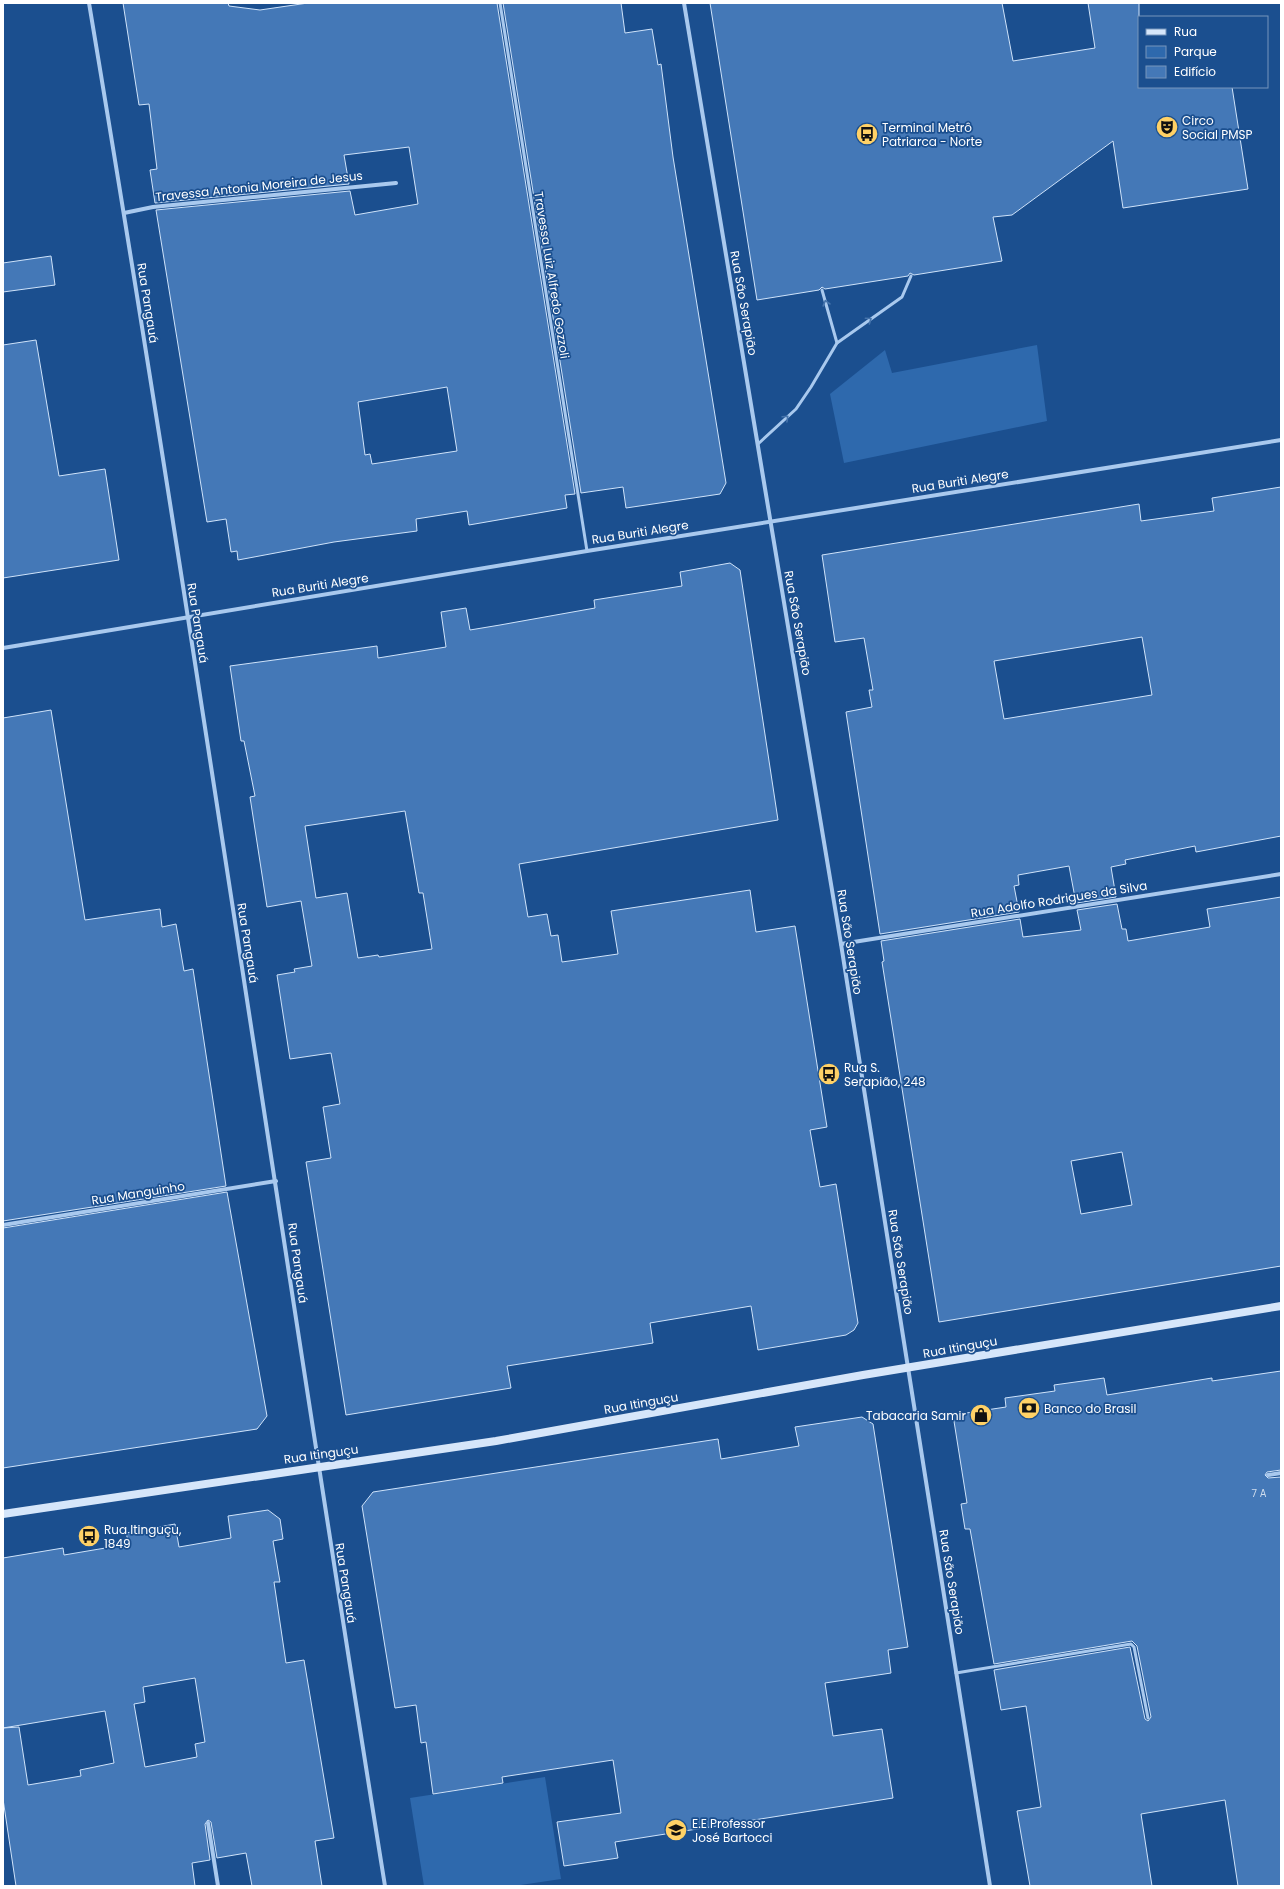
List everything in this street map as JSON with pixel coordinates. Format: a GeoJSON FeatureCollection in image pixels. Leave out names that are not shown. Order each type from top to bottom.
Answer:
{"type":"FeatureCollection","features":[{"type":"Feature","properties":{"kind":"main road","name":"Rua Itinguçu"},"geometry":{"type":"LineString","coordinates":[[3,1514],[318,1466],[496,1441],[863,1375],[908,1369],[1281,1306]]}},
{"type":"Feature","properties":{"kind":"street","name":"Rua Pangauá"},"geometry":{"type":"LineString","coordinates":[[89,3],[124,213],[276,1181],[318,1466],[385,1886]]}},
{"type":"Feature","properties":{"kind":"street","name":"Rua São Serapião"},"geometry":{"type":"LineString","coordinates":[[684,3],[841,944],[990,1886]]}},
{"type":"Feature","properties":{"kind":"street","name":"Travessa Antonia Moreira de Jesus"},"geometry":{"type":"LineString","coordinates":[[124,213],[153,207],[396,183]]}},
{"type":"Feature","properties":{"kind":"street","name":"Rua Buriti Alegre"},"geometry":{"type":"LineString","coordinates":[[3,648],[770,521],[1281,440]]}},
{"type":"Feature","properties":{"kind":"street","name":"Rua Adolfo Rodrigues da Silva"},"geometry":{"type":"LineString","coordinates":[[841,944],[1281,874]]}},
{"type":"Feature","properties":{"kind":"street","name":"Rua Manguinho"},"geometry":{"type":"LineString","coordinates":[[3,1225],[276,1181]]}},
{"type":"Feature","properties":{"kind":"street"},"geometry":{"type":"LineString","coordinates":[[1268,1475],[1281,1473]]}},
{"type":"Feature","properties":{"kind":"street"},"geometry":{"type":"LineString","coordinates":[[208,1824],[218,1886]]}},
{"type":"Feature","properties":{"kind":"lane","name":"Travessa Luiz Alfredo Gozzoli"},"geometry":{"type":"LineString","coordinates":[[500,3],[587,551]]}},
{"type":"Feature","properties":{"kind":"lane"},"geometry":{"type":"LineString","coordinates":[[758,444],[796,409],[838,343],[902,297],[911,276]]}},
{"type":"Feature","properties":{"kind":"lane"},"geometry":{"type":"LineString","coordinates":[[822,290],[838,343]]}},
{"type":"Feature","properties":{"kind":"lane"},"geometry":{"type":"LineString","coordinates":[[956,1673],[1131,1644],[1134,1647],[1148,1718]]}},
{"type":"Feature","properties":{"kind":"green space"},"geometry":{"type":"Polygon","coordinates":[[[1037,345],[1047,421],[844,463],[830,394],[885,350],[892,373],[1037,345]]]}},
{"type":"Feature","properties":{"kind":"green space"},"geometry":{"type":"Polygon","coordinates":[[[545,1777],[561,1879],[514,1886],[424,1886],[410,1798],[545,1777]]]}},
{"type":"Feature","properties":{"kind":"building"},"geometry":{"type":"Polygon","coordinates":[[[123,3],[228,3],[229,6],[260,10],[308,3],[497,3],[575,494],[565,495],[567,508],[469,525],[467,511],[416,519],[417,531],[334,542],[238,560],[237,551],[231,552],[226,519],[207,522],[156,210],[350,191],[355,215],[418,204],[409,147],[344,155],[349,184],[155,203],[150,170],[157,169],[149,104],[139,105],[123,3]],[[447,387],[358,402],[365,455],[370,454],[372,464],[457,451],[447,387]]]}},
{"type":"Feature","properties":{"kind":"building"},"geometry":{"type":"Polygon","coordinates":[[[503,3],[621,3],[625,33],[652,29],[658,65],[661,64],[673,157],[726,483],[720,494],[626,508],[623,487],[581,493],[503,3]]]}},
{"type":"Feature","properties":{"kind":"building","name":"Terminal Metrô Patriarca - Norte"},"geometry":{"type":"Polygon","coordinates":[[[710,3],[1002,3],[1013,61],[1095,48],[1088,3],[1139,3],[1138,88],[1232,88],[1248,189],[1123,208],[1113,141],[1012,215],[993,217],[1002,261],[914,275],[910,273],[908,276],[825,289],[822,287],[819,290],[757,300],[710,3]]]}},
{"type":"Feature","properties":{"kind":"building"},"geometry":{"type":"Polygon","coordinates":[[[51,256],[55,285],[3,292],[3,263],[51,256]]]}},
{"type":"Feature","properties":{"kind":"building"},"geometry":{"type":"Polygon","coordinates":[[[36,340],[59,476],[105,469],[119,560],[3,578],[3,345],[36,340]]]}},
{"type":"Feature","properties":{"kind":"building"},"geometry":{"type":"Polygon","coordinates":[[[1281,487],[1281,836],[1196,852],[1195,846],[1125,860],[1126,864],[1111,867],[1116,897],[1076,903],[1069,866],[1018,875],[1019,885],[1014,886],[1019,912],[880,934],[846,712],[872,707],[869,690],[873,690],[864,638],[835,642],[822,555],[1139,504],[1141,521],[1214,511],[1212,498],[1281,487]],[[1142,637],[994,661],[1004,719],[1152,695],[1142,637]]]}},
{"type":"Feature","properties":{"kind":"building"},"geometry":{"type":"Polygon","coordinates":[[[730,563],[740,570],[778,820],[519,864],[528,917],[547,914],[551,936],[558,935],[562,962],[618,954],[611,911],[750,890],[756,932],[795,926],[827,1127],[810,1130],[820,1187],[836,1184],[858,1323],[854,1330],[846,1335],[758,1350],[751,1306],[650,1323],[653,1343],[507,1366],[511,1388],[346,1415],[306,1162],[331,1158],[323,1107],[340,1104],[331,1053],[290,1059],[277,975],[295,972],[294,969],[312,966],[301,901],[267,907],[250,797],[255,796],[244,741],[241,741],[230,666],[377,646],[378,658],[446,647],[441,612],[466,608],[470,630],[500,625],[595,608],[594,600],[682,586],[680,572],[730,563]],[[405,811],[305,826],[316,898],[347,893],[358,958],[378,955],[379,957],[432,949],[423,893],[419,893],[405,811]]]}},
{"type":"Feature","properties":{"kind":"building"},"geometry":{"type":"Polygon","coordinates":[[[51,710],[85,920],[160,909],[162,927],[176,924],[184,971],[193,969],[226,1186],[3,1221],[3,718],[51,710]]]}},
{"type":"Feature","properties":{"kind":"building"},"geometry":{"type":"Polygon","coordinates":[[[1281,897],[1281,1266],[939,1322],[882,962],[884,961],[881,941],[1020,919],[1023,937],[1081,930],[1077,910],[1117,904],[1122,929],[1126,929],[1128,941],[1210,927],[1207,909],[1281,897]],[[1122,1152],[1071,1161],[1081,1214],[1132,1205],[1122,1152]]]}},
{"type":"Feature","properties":{"kind":"building"},"geometry":{"type":"Polygon","coordinates":[[[227,1192],[267,1416],[257,1429],[3,1468],[3,1228],[227,1192]]]}},
{"type":"Feature","properties":{"kind":"building"},"geometry":{"type":"Polygon","coordinates":[[[1281,1371],[1281,1470],[1267,1472],[1265,1475],[1268,1478],[1281,1477],[1281,1886],[1238,1886],[1225,1800],[1141,1814],[1152,1886],[1030,1886],[1017,1811],[1041,1807],[1026,1706],[1001,1710],[994,1670],[1130,1647],[1145,1719],[1148,1721],[1151,1717],[1137,1646],[1132,1641],[994,1664],[970,1529],[965,1529],[961,1504],[967,1503],[953,1415],[1006,1407],[1005,1398],[1055,1391],[1054,1385],[1104,1378],[1107,1395],[1212,1378],[1212,1381],[1281,1371]]]}},
{"type":"Feature","properties":{"kind":"building"},"geometry":{"type":"Polygon","coordinates":[[[862,1417],[873,1424],[908,1647],[888,1650],[891,1673],[825,1683],[833,1736],[882,1729],[893,1798],[615,1842],[618,1858],[564,1866],[557,1822],[621,1813],[613,1760],[502,1777],[503,1783],[433,1794],[426,1742],[421,1743],[416,1705],[395,1708],[362,1506],[373,1492],[718,1439],[721,1459],[799,1446],[795,1427],[862,1417]]]}},
{"type":"Feature","properties":{"kind":"building"},"geometry":{"type":"Polygon","coordinates":[[[268,1510],[280,1519],[283,1539],[273,1541],[280,1582],[274,1582],[286,1663],[304,1660],[334,1838],[315,1841],[322,1886],[252,1886],[246,1853],[217,1858],[211,1822],[208,1820],[205,1824],[210,1860],[192,1863],[195,1886],[16,1886],[3,1799],[3,1728],[3,1558],[63,1548],[64,1555],[129,1544],[126,1533],[175,1524],[179,1547],[231,1538],[228,1516],[268,1510]],[[195,1678],[143,1687],[145,1702],[134,1704],[145,1767],[197,1757],[195,1744],[205,1742],[195,1678]],[[105,1711],[3,1728],[19,1727],[28,1785],[81,1776],[80,1770],[114,1763],[105,1711]]]}},
{"type":"Feature","properties":{"kind":"place","name":"Circo Social PMSP"},"geometry":{"type":"Point","coordinates":[1167,127]}},
{"type":"Feature","properties":{"kind":"place","name":"Terminal Metrô Patriarca - Norte"},"geometry":{"type":"Point","coordinates":[867,134]}},
{"type":"Feature","properties":{"kind":"place","name":"Rua S. Serapião, 248"},"geometry":{"type":"Point","coordinates":[829,1074]}},
{"type":"Feature","properties":{"kind":"place","name":"Banco do Brasil"},"geometry":{"type":"Point","coordinates":[1029,1408]}},
{"type":"Feature","properties":{"kind":"place","name":"Tabacaria Samir"},"geometry":{"type":"Point","coordinates":[981,1415]}},
{"type":"Feature","properties":{"kind":"place","name":"Rua Itinguçu, 1849"},"geometry":{"type":"Point","coordinates":[89,1536]}},
{"type":"Feature","properties":{"kind":"place","name":"E.E Professor José Bartocci"},"geometry":{"type":"Point","coordinates":[676,1830]}}]}
